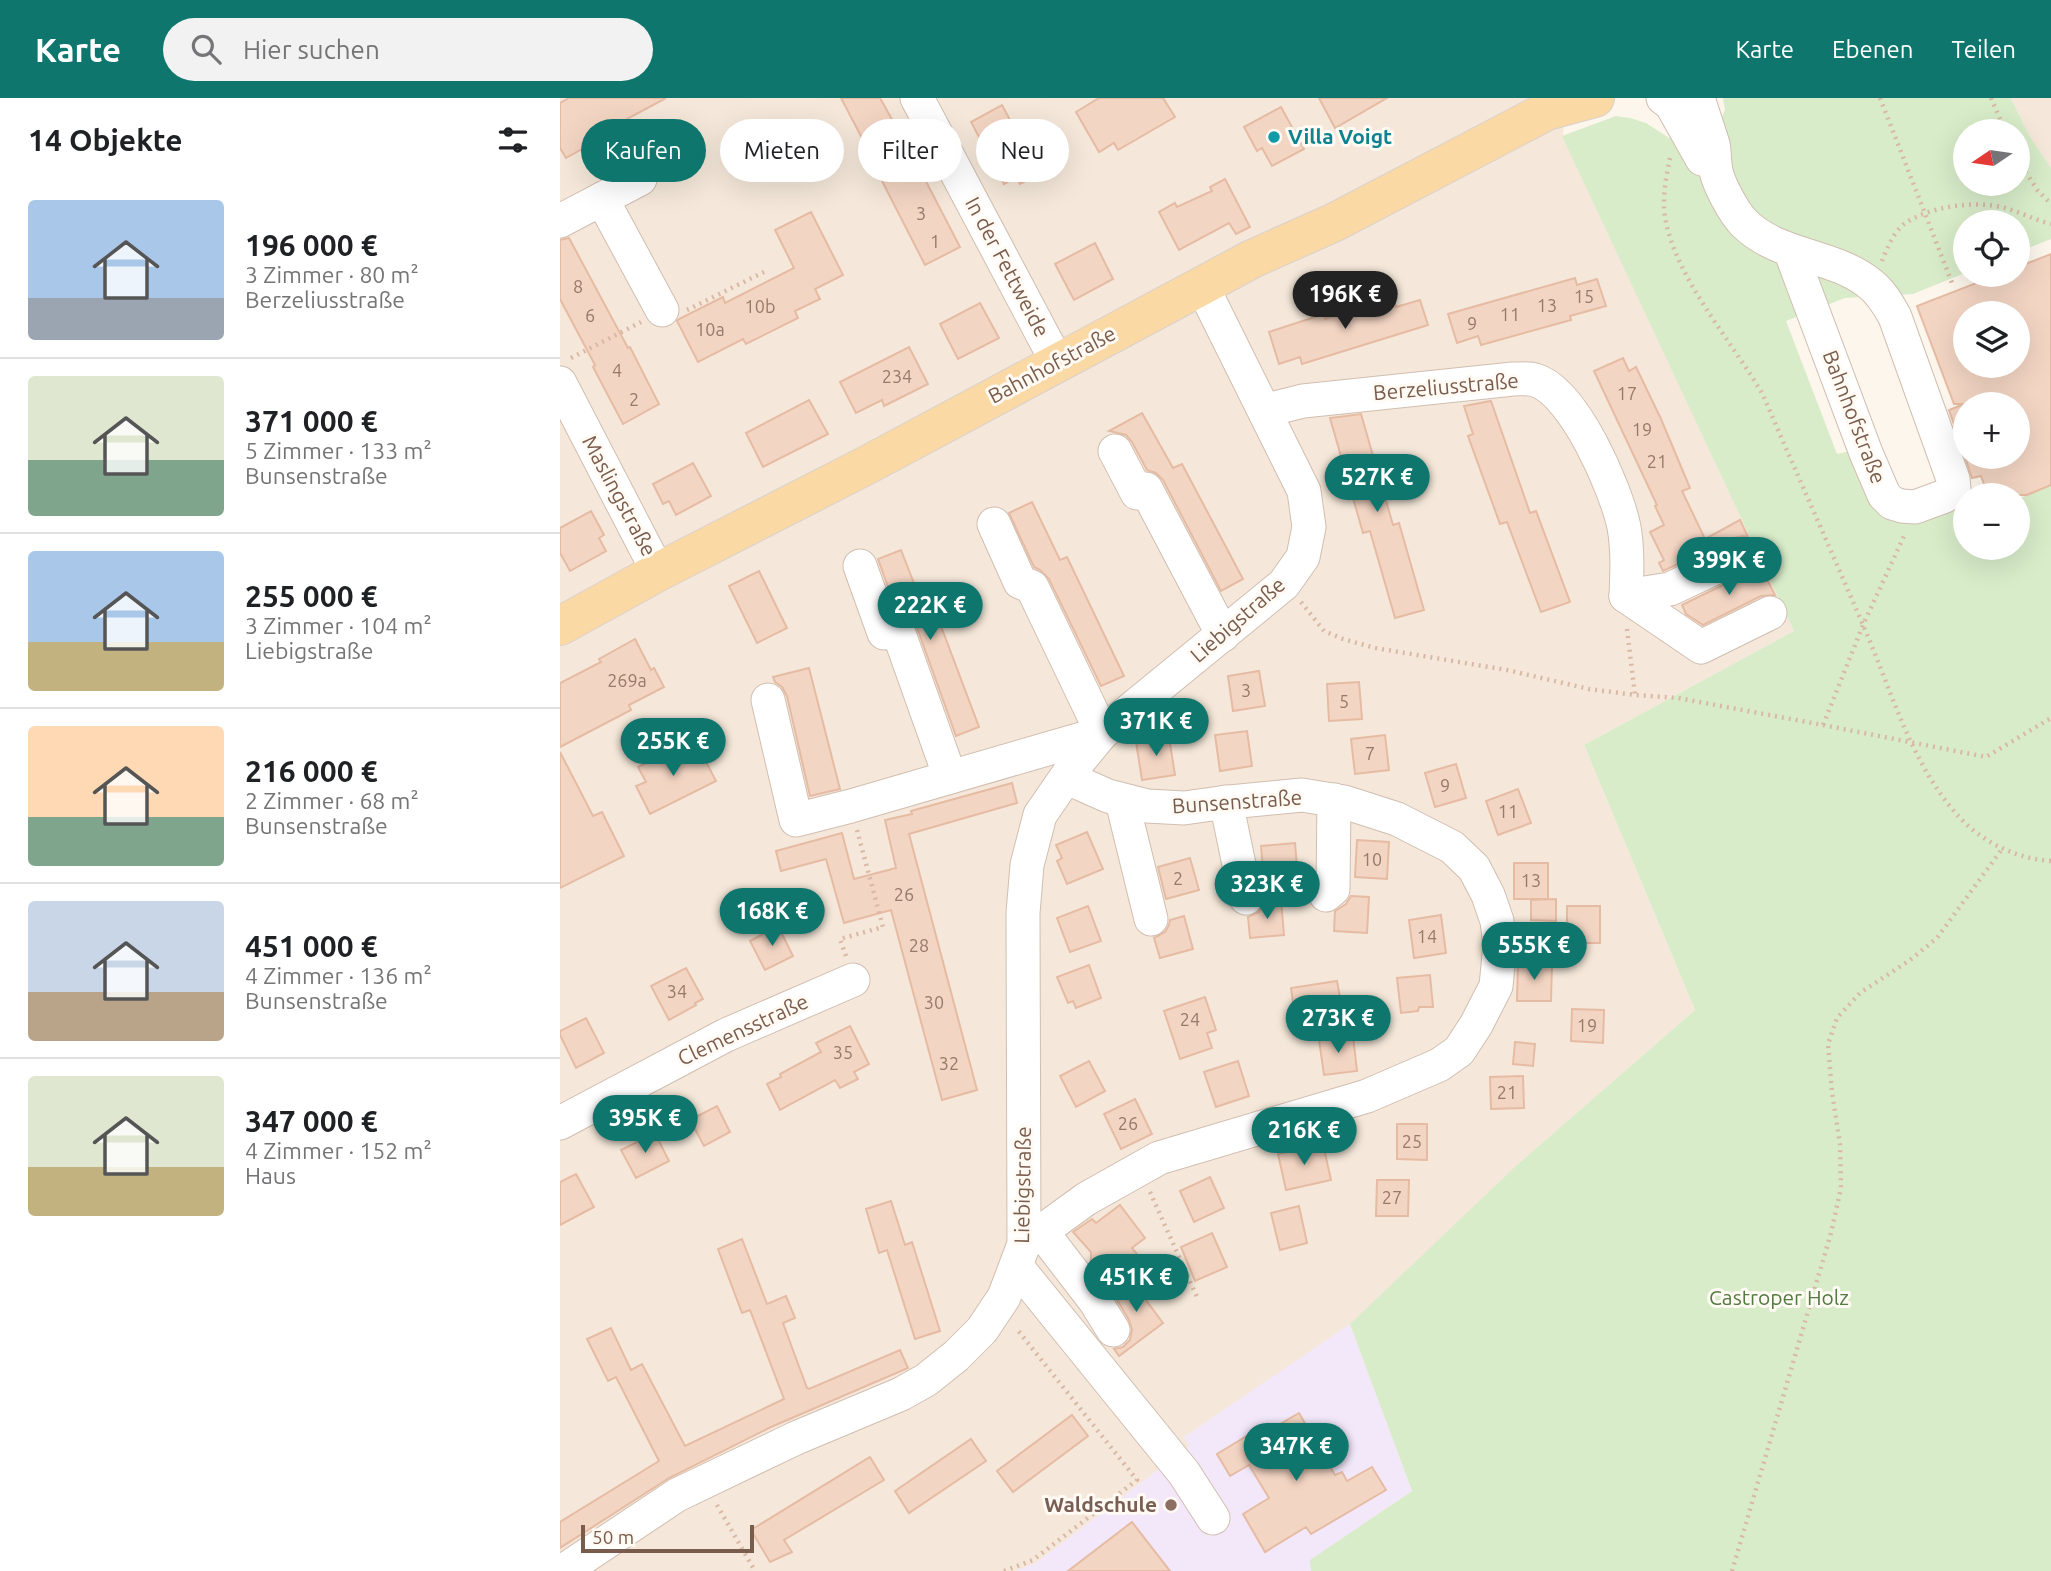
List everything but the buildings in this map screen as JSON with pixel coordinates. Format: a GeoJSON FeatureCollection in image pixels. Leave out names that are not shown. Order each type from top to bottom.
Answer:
{"type":"FeatureCollection","features":[{"type":"Feature","properties":{"kind":"main road","name":"Bahnhofstraße"},"geometry":{"type":"LineString","coordinates":[[560,626],[1202,286],[1292,240],[1335,222],[1554,105],[1595,98]]}},
{"type":"Feature","properties":{"kind":"street","name":"In der Fettweide"},"geometry":{"type":"LineString","coordinates":[[917,98],[1058,362]]}},
{"type":"Feature","properties":{"kind":"street"},"geometry":{"type":"LineString","coordinates":[[1663,98],[1671,104],[1701,158],[1716,174],[1733,208],[1744,223],[1766,239],[1790,250],[1849,269],[1884,297],[1895,317],[1954,479],[1954,488],[1945,496],[1915,506]]}},
{"type":"Feature","properties":{"kind":"street"},"geometry":{"type":"LineString","coordinates":[[1698,98],[1714,147],[1716,174]]}},
{"type":"Feature","properties":{"kind":"street"},"geometry":{"type":"LineString","coordinates":[[560,221],[633,182]]}},
{"type":"Feature","properties":{"kind":"street"},"geometry":{"type":"LineString","coordinates":[[601,199],[662,310]]}},
{"type":"Feature","properties":{"kind":"street","name":"Bahnhofstraße"},"geometry":{"type":"LineString","coordinates":[[1790,250],[1878,486],[1892,503],[1915,506]]}},
{"type":"Feature","properties":{"kind":"street","name":"Liebigstraße"},"geometry":{"type":"LineString","coordinates":[[563,1571],[677,1494],[796,1438],[901,1394],[926,1380],[982,1330],[1004,1297],[1028,1248],[1023,913],[1027,865],[1040,815],[1102,733],[1284,584],[1303,557],[1309,527],[1304,491],[1202,286]]}},
{"type":"Feature","properties":{"kind":"street","name":"Maslingstraße"},"geometry":{"type":"LineString","coordinates":[[566,371],[658,572]]}},
{"type":"Feature","properties":{"kind":"street","name":"Berzeliusstraße"},"geometry":{"type":"LineString","coordinates":[[1266,413],[1303,401],[1513,379],[1534,380],[1551,388],[1565,404],[1600,458],[1610,480],[1624,528],[1627,555],[1626,596]]}},
{"type":"Feature","properties":{"kind":"street"},"geometry":{"type":"LineString","coordinates":[[1115,451],[1137,493],[1146,489],[1223,635]]}},
{"type":"Feature","properties":{"kind":"street"},"geometry":{"type":"LineString","coordinates":[[994,524],[1020,582],[1032,587],[1102,733]]}},
{"type":"Feature","properties":{"kind":"street"},"geometry":{"type":"LineString","coordinates":[[1626,596],[1670,589],[1742,555]]}},
{"type":"Feature","properties":{"kind":"street"},"geometry":{"type":"LineString","coordinates":[[860,566],[884,633],[897,628],[950,777]]}},
{"type":"Feature","properties":{"kind":"street"},"geometry":{"type":"LineString","coordinates":[[1626,596],[1701,648],[1770,614]]}},
{"type":"Feature","properties":{"kind":"street","name":"Liebigstraße"},"geometry":{"type":"LineString","coordinates":[[768,700],[796,820],[1102,733]]}},
{"type":"Feature","properties":{"kind":"street","name":"Bunsenstraße"},"geometry":{"type":"LineString","coordinates":[[1028,1248],[1086,1199],[1158,1158],[1367,1096],[1439,1065],[1459,1051],[1496,986],[1500,945],[1497,921],[1474,868],[1452,847],[1397,819],[1334,800],[1302,795],[1184,808],[1147,806],[1122,801],[1081,784],[1069,774]]}},
{"type":"Feature","properties":{"kind":"street"},"geometry":{"type":"LineString","coordinates":[[1326,895],[1333,889],[1334,800]]}},
{"type":"Feature","properties":{"kind":"street"},"geometry":{"type":"LineString","coordinates":[[1122,801],[1151,919]]}},
{"type":"Feature","properties":{"kind":"street"},"geometry":{"type":"LineString","coordinates":[[1226,802],[1246,898]]}},
{"type":"Feature","properties":{"kind":"street","name":"Clemensstraße"},"geometry":{"type":"LineString","coordinates":[[560,1123],[726,1035],[853,980]]}},
{"type":"Feature","properties":{"kind":"street"},"geometry":{"type":"LineString","coordinates":[[1028,1248],[1096,1301],[1113,1330]]}},
{"type":"Feature","properties":{"kind":"street"},"geometry":{"type":"LineString","coordinates":[[1028,1248],[1213,1518]]}},
{"type":"Feature","properties":{"kind":"path"},"geometry":{"type":"LineString","coordinates":[[1880,98],[1952,283]]}},
{"type":"Feature","properties":{"kind":"path"},"geometry":{"type":"LineString","coordinates":[[1991,98],[2000,119]]}},
{"type":"Feature","properties":{"kind":"path"},"geometry":{"type":"LineString","coordinates":[[1671,152],[1665,181],[1665,215],[1675,250],[1692,285],[1762,395],[1912,742],[1938,789],[1966,824],[2002,849],[2033,860],[2051,861]]}},
{"type":"Feature","properties":{"kind":"path"},"geometry":{"type":"LineString","coordinates":[[2030,179],[2051,204]]}},
{"type":"Feature","properties":{"kind":"path"},"geometry":{"type":"LineString","coordinates":[[1871,284],[1877,276],[1891,240],[1898,231],[1905,224],[1925,215],[1968,204],[1986,205],[2051,224]]}},
{"type":"Feature","properties":{"kind":"path"},"geometry":{"type":"LineString","coordinates":[[566,371],[662,310],[670,318],[764,272]]}},
{"type":"Feature","properties":{"kind":"path"},"geometry":{"type":"LineString","coordinates":[[1823,725],[1915,506]]}},
{"type":"Feature","properties":{"kind":"path"},"geometry":{"type":"LineString","coordinates":[[1284,584],[1297,596],[1324,631],[1343,639],[1375,648],[1507,670],[1589,689],[1678,698],[1986,757],[2051,718]]}},
{"type":"Feature","properties":{"kind":"path"},"geometry":{"type":"LineString","coordinates":[[1626,596],[1635,695]]}},
{"type":"Feature","properties":{"kind":"path"},"geometry":{"type":"LineString","coordinates":[[851,806],[883,927],[841,939],[853,980]]}},
{"type":"Feature","properties":{"kind":"path"},"geometry":{"type":"LineString","coordinates":[[1732,1571],[1831,1233],[1840,1188],[1840,1143],[1828,1044],[1837,1018],[1860,993],[1910,960],[1937,938],[2002,849]]}},
{"type":"Feature","properties":{"kind":"path"},"geometry":{"type":"LineString","coordinates":[[1139,1169],[1197,1297]]}},
{"type":"Feature","properties":{"kind":"path"},"geometry":{"type":"LineString","coordinates":[[999,1306],[1137,1480],[1033,1560],[1004,1571]]}},
{"type":"Feature","properties":{"kind":"path"},"geometry":{"type":"LineString","coordinates":[[704,1481],[755,1571]]}},
{"type":"Feature","properties":{"kind":"shaded area"},"geometry":{"type":"Polygon","coordinates":[[[560,98],[1566,98],[1563,136],[1794,631],[1584,745],[1695,1010],[1518,1164],[1311,1560],[1311,1571],[560,1571],[560,98]]]}},
{"type":"Feature","properties":{"kind":"shaded area"},"geometry":{"type":"Polygon","coordinates":[[[2011,98],[2051,98],[2051,168],[2030,136],[2030,119],[2021,119],[2011,98]]]}},
{"type":"Feature","properties":{"kind":"shaded area"},"geometry":{"type":"Polygon","coordinates":[[[1350,1324],[1412,1491],[1311,1560],[1311,1571],[1015,1571],[1036,1563],[1189,1446],[1184,1437],[1350,1324]]]}},
{"type":"Feature","properties":{"kind":"green space","name":"Castroper Holz"},"geometry":{"type":"Polygon","coordinates":[[[1723,98],[2011,98],[2021,119],[1953,119],[1953,196],[2030,196],[2030,136],[2051,168],[2051,239],[2030,247],[2030,210],[1953,210],[1953,278],[1913,294],[1845,298],[1786,321],[1837,454],[1854,450],[1873,500],[1953,499],[1953,560],[2030,560],[2030,494],[2051,485],[2051,1571],[1311,1571],[1310,1560],[1412,1491],[1350,1324],[1518,1164],[1695,1010],[1584,745],[1794,631],[1562,136],[1616,116],[1646,123],[1669,138],[1718,125],[1725,110],[1723,98]]]}},
{"type":"Feature","properties":{"kind":"place","name":"Villa Voigt"},"geometry":{"type":"Point","coordinates":[1274,137]}},
{"type":"Feature","properties":{"kind":"place","name":"Waldschule"},"geometry":{"type":"Point","coordinates":[1171,1505]}}]}
